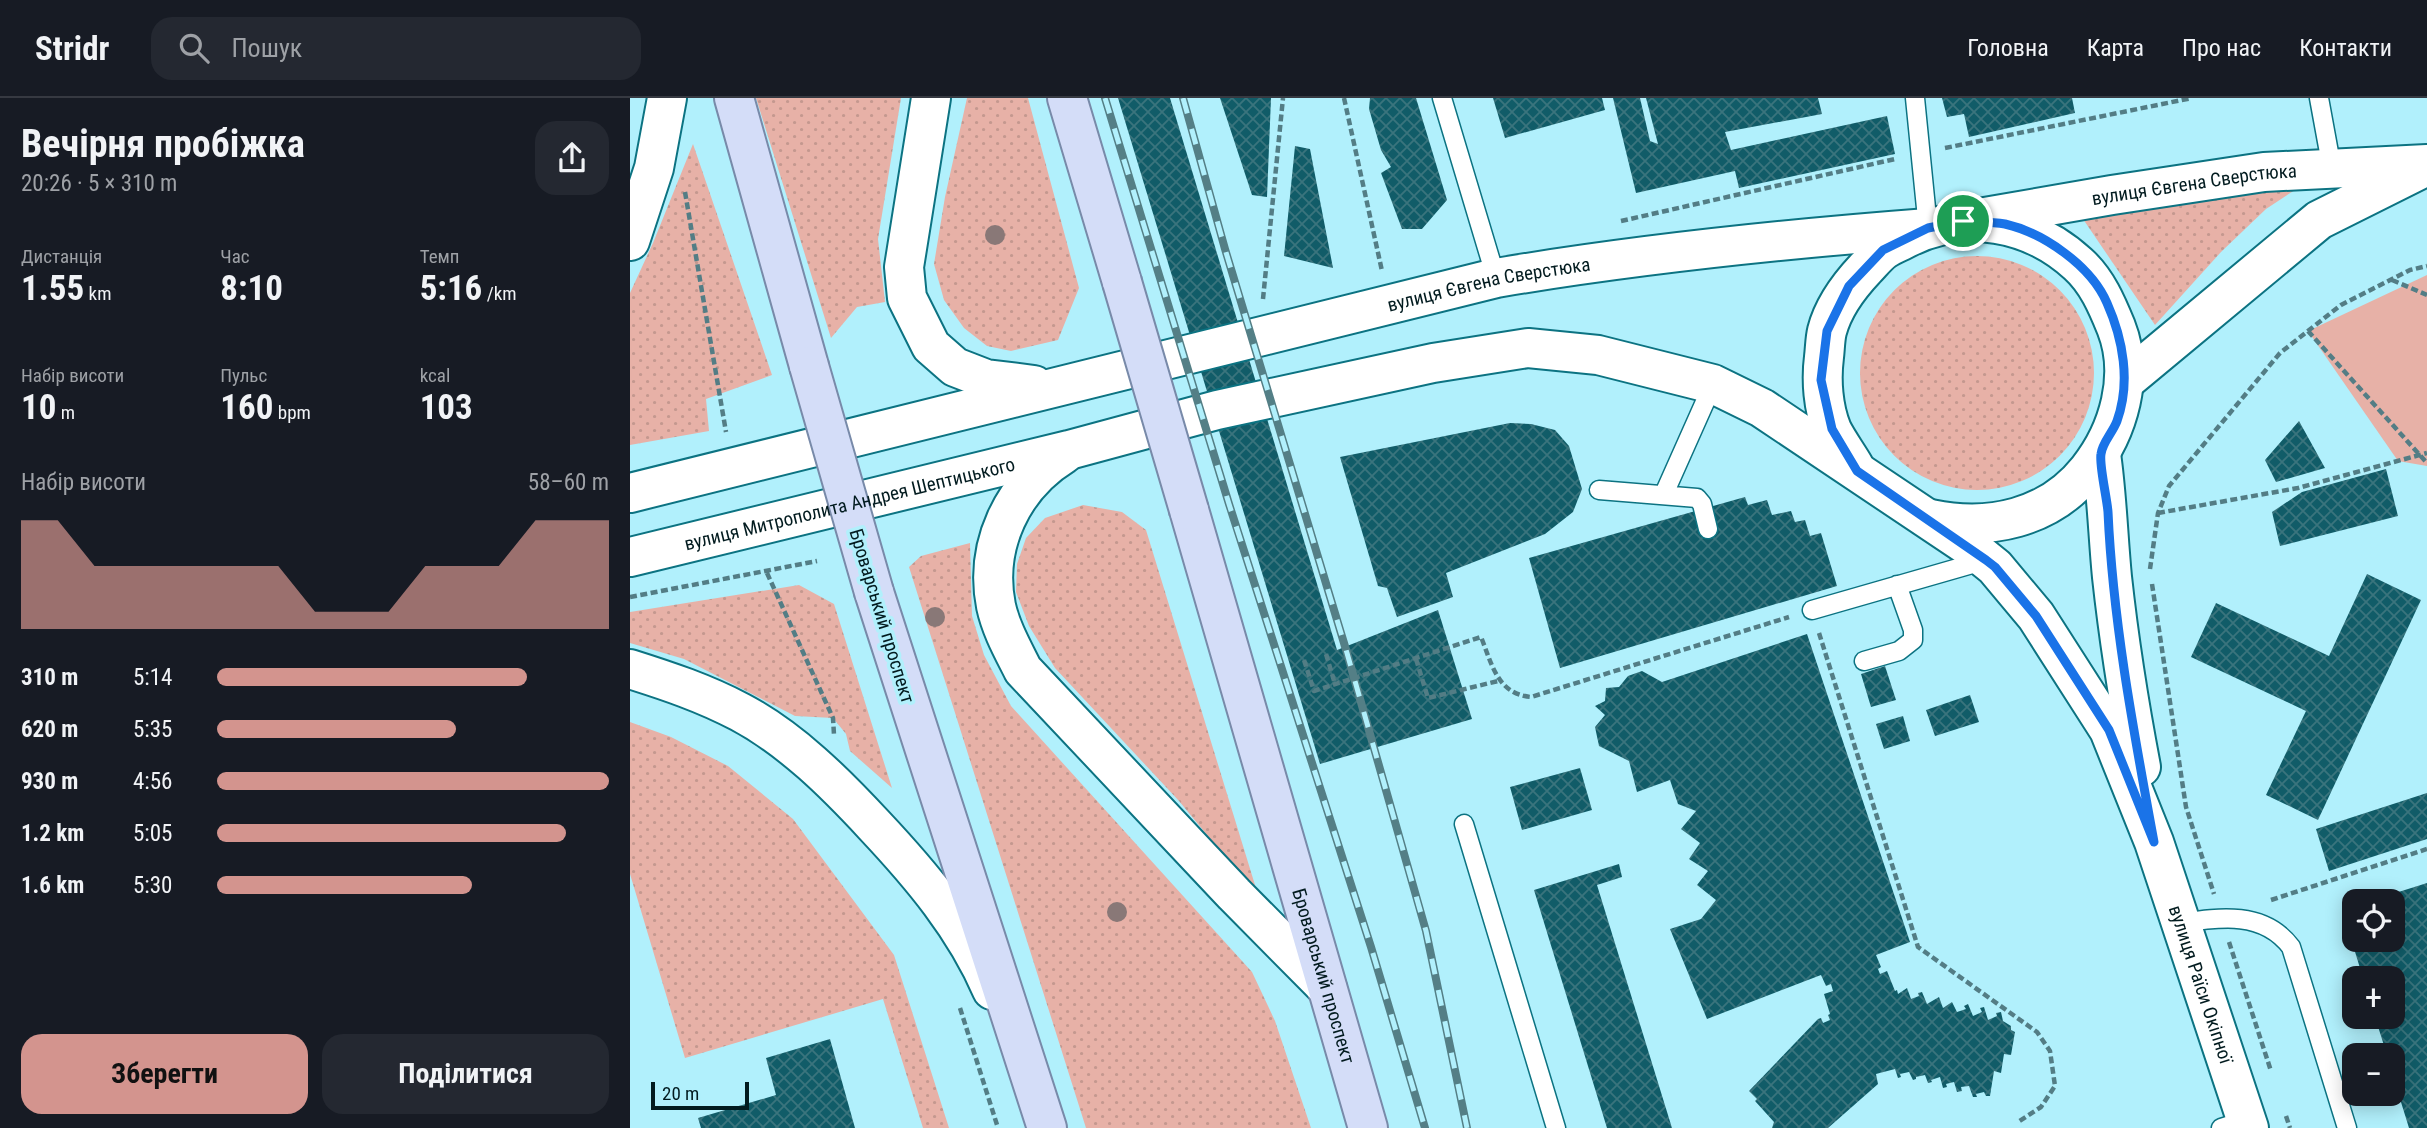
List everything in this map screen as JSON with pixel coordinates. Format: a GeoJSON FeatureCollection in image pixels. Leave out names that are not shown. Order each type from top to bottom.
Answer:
{"type":"FeatureCollection","features":[{"type":"Feature","properties":{"kind":"main road"},"geometry":{"type":"LineString","coordinates":[[630,241],[636,206],[654,168],[667,98]]}},
{"type":"Feature","properties":{"kind":"main road","name":"Броварський проспект"},"geometry":{"type":"LineString","coordinates":[[734,98],[874,592],[1048,1128]]}},
{"type":"Feature","properties":{"kind":"main road"},"geometry":{"type":"LineString","coordinates":[[931,98],[904,267],[907,298],[932,345],[955,367],[986,379],[1057,387]]}},
{"type":"Feature","properties":{"kind":"main road","name":"Броварський проспект"},"geometry":{"type":"LineString","coordinates":[[1067,98],[1368,1128]]}},
{"type":"Feature","properties":{"kind":"main road","name":"вулиця Євгена Сверстюка"},"geometry":{"type":"LineString","coordinates":[[1057,387],[1496,278],[1568,266],[1946,224],[2112,194],[2264,172],[2427,165]]}},
{"type":"Feature","properties":{"kind":"main road","name":"вулиця Євгена Сверстюка"},"geometry":{"type":"LineString","coordinates":[[2124,382],[2319,220],[2427,165]]}},
{"type":"Feature","properties":{"kind":"main road"},"geometry":{"type":"LineString","coordinates":[[1857,471],[1832,429],[1821,380],[1827,331],[1849,286],[1883,250],[1946,224],[2006,225],[2046,240],[2080,265],[2106,300],[2121,340],[2124,382],[2117,419],[2101,454],[2080,481],[2054,501],[2024,516],[1991,524],[1958,524],[1925,518]]}},
{"type":"Feature","properties":{"kind":"main road"},"geometry":{"type":"LineString","coordinates":[[1327,988],[1234,894],[1023,670],[1003,628],[996,606],[993,562],[1009,509],[1032,480],[1069,450],[1217,410],[1433,363],[1528,348],[1598,355],[1713,384],[1762,408],[1857,471]]}},
{"type":"Feature","properties":{"kind":"main road"},"geometry":{"type":"LineString","coordinates":[[630,493],[1057,387]]}},
{"type":"Feature","properties":{"kind":"main road","name":"вулиця Митрополита Андрея Шептицького"},"geometry":{"type":"LineString","coordinates":[[630,557],[1069,450]]}},
{"type":"Feature","properties":{"kind":"main road","name":"вулиця Раїси Окіпної"},"geometry":{"type":"LineString","coordinates":[[2101,454],[2124,671],[2154,842]]}},
{"type":"Feature","properties":{"kind":"main road","name":"вулиця Раїси Окіпної"},"geometry":{"type":"LineString","coordinates":[[1857,471],[1995,567],[2036,616],[2109,730],[2154,842],[2181,923],[2239,1125]]}},
{"type":"Feature","properties":{"kind":"main road"},"geometry":{"type":"LineString","coordinates":[[630,670],[683,685],[742,713],[793,748],[854,803],[919,873],[957,925],[989,984],[1033,1087],[1055,1128]]}},
{"type":"Feature","properties":{"kind":"lane"},"geometry":{"type":"LineString","coordinates":[[1442,98],[1496,278]]}},
{"type":"Feature","properties":{"kind":"lane"},"geometry":{"type":"LineString","coordinates":[[1915,98],[1946,224]]}},
{"type":"Feature","properties":{"kind":"lane"},"geometry":{"type":"LineString","coordinates":[[2319,98],[2332,169]]}},
{"type":"Feature","properties":{"kind":"lane"},"geometry":{"type":"LineString","coordinates":[[1664,494],[1713,384]]}},
{"type":"Feature","properties":{"kind":"lane"},"geometry":{"type":"LineString","coordinates":[[1599,490],[1692,496],[1700,500],[1708,529]]}},
{"type":"Feature","properties":{"kind":"lane"},"geometry":{"type":"LineString","coordinates":[[1812,610],[1986,560]]}},
{"type":"Feature","properties":{"kind":"lane"},"geometry":{"type":"LineString","coordinates":[[1864,662],[1899,650],[1913,640],[1913,630],[1898,586]]}},
{"type":"Feature","properties":{"kind":"lane"},"geometry":{"type":"LineString","coordinates":[[1464,824],[1556,1128]]}},
{"type":"Feature","properties":{"kind":"lane"},"geometry":{"type":"LineString","coordinates":[[2181,923],[2221,917],[2258,923],[2283,936],[2291,947],[2347,1128]]}},
{"type":"Feature","properties":{"kind":"path"},"geometry":{"type":"LineString","coordinates":[[1262,311],[1283,98]]}},
{"type":"Feature","properties":{"kind":"path"},"geometry":{"type":"LineString","coordinates":[[1345,98],[1384,279]]}},
{"type":"Feature","properties":{"kind":"path"},"geometry":{"type":"LineString","coordinates":[[2094,118],[2192,98]]}},
{"type":"Feature","properties":{"kind":"path"},"geometry":{"type":"LineString","coordinates":[[684,184],[727,440]]}},
{"type":"Feature","properties":{"kind":"path"},"geometry":{"type":"LineString","coordinates":[[2273,1075],[2186,807],[2149,568],[2158,513],[2169,485],[2280,354],[2341,305],[2410,270],[2427,266]]}},
{"type":"Feature","properties":{"kind":"path"},"geometry":{"type":"LineString","coordinates":[[2391,280],[2427,295]]}},
{"type":"Feature","properties":{"kind":"path"},"geometry":{"type":"LineString","coordinates":[[2308,331],[2427,463]]}},
{"type":"Feature","properties":{"kind":"path"},"geometry":{"type":"LineString","coordinates":[[2158,513],[2298,488],[2427,454]]}},
{"type":"Feature","properties":{"kind":"path"},"geometry":{"type":"LineString","coordinates":[[630,597],[766,573],[817,561]]}},
{"type":"Feature","properties":{"kind":"path"},"geometry":{"type":"LineString","coordinates":[[766,573],[833,718]]}},
{"type":"Feature","properties":{"kind":"path"},"geometry":{"type":"LineString","coordinates":[[1304,660],[1314,691],[1481,637],[1498,681],[1519,696],[1541,695],[1812,610],[1918,947],[2037,1032],[2050,1051],[2055,1086],[2041,1107],[2018,1122]]}},
{"type":"Feature","properties":{"kind":"path"},"geometry":{"type":"LineString","coordinates":[[1326,654],[1335,684]]}},
{"type":"Feature","properties":{"kind":"path"},"geometry":{"type":"LineString","coordinates":[[1416,659],[1428,698],[1498,681]]}},
{"type":"Feature","properties":{"kind":"path"},"geometry":{"type":"LineString","coordinates":[[2221,917],[2427,849]]}},
{"type":"Feature","properties":{"kind":"path"},"geometry":{"type":"LineString","coordinates":[[957,999],[998,1128]]}},
{"type":"Feature","properties":{"kind":"path"},"geometry":{"type":"LineString","coordinates":[[2285,1115],[2290,1128]]}},
{"type":"Feature","properties":{"kind":"shaded area"},"geometry":{"type":"Polygon","coordinates":[[[756,98],[901,98],[878,239],[885,302],[857,307],[831,338],[756,98]]]}},
{"type":"Feature","properties":{"kind":"shaded area"},"geometry":{"type":"Polygon","coordinates":[[[967,98],[1028,98],[1079,288],[1058,340],[1011,351],[987,346],[964,328],[944,300],[934,264],[945,197],[967,98]]]}},
{"type":"Feature","properties":{"kind":"shaded area"},"geometry":{"type":"Polygon","coordinates":[[[693,144],[772,375],[706,399],[709,431],[630,445],[630,293],[693,144]]]}},
{"type":"Feature","properties":{"kind":"shaded area"},"geometry":{"type":"Polygon","coordinates":[[[2310,180],[2266,209],[2221,252],[2155,325],[2083,219],[2310,180]]]}},
{"type":"Feature","properties":{"kind":"shaded area"},"geometry":{"type":"Polygon","coordinates":[[[1965,256],[1989,256],[2032,269],[2052,282],[2068,298],[2086,328],[2094,361],[2094,385],[2086,418],[2068,448],[2052,464],[2022,482],[1989,490],[1965,490],[1922,477],[1902,464],[1886,448],[1868,418],[1860,385],[1860,361],[1873,318],[1886,298],[1902,282],[1932,264],[1965,256]]]}},
{"type":"Feature","properties":{"kind":"shaded area"},"geometry":{"type":"Polygon","coordinates":[[[2427,275],[2427,466],[2398,461],[2308,331],[2427,275]]]}},
{"type":"Feature","properties":{"kind":"shaded area"},"geometry":{"type":"Polygon","coordinates":[[[1083,505],[1122,512],[1146,530],[1259,898],[1179,801],[1055,668],[1029,626],[1016,592],[1017,564],[1026,538],[1045,518],[1083,505]]]}},
{"type":"Feature","properties":{"kind":"shaded area"},"geometry":{"type":"Polygon","coordinates":[[[970,543],[972,616],[984,655],[1011,706],[1252,972],[1275,1021],[1311,1128],[1086,1128],[909,567],[921,556],[970,543]]]}},
{"type":"Feature","properties":{"kind":"shaded area"},"geometry":{"type":"Polygon","coordinates":[[[799,585],[834,604],[892,788],[850,751],[846,734],[833,718],[795,716],[684,659],[630,643],[630,612],[799,585]]]}},
{"type":"Feature","properties":{"kind":"shaded area"},"geometry":{"type":"Polygon","coordinates":[[[630,722],[671,737],[728,766],[793,819],[894,955],[949,1128],[923,1128],[883,999],[685,1058],[630,874],[630,722]]]}},
{"type":"Feature","properties":{"kind":"building"},"geometry":{"type":"Polygon","coordinates":[[[1118,98],[1170,98],[1337,650],[1438,610],[1472,719],[1320,764],[1118,98]]]}},
{"type":"Feature","properties":{"kind":"building"},"geometry":{"type":"Polygon","coordinates":[[[1220,98],[1271,98],[1267,197],[1252,195],[1220,98]]]}},
{"type":"Feature","properties":{"kind":"building"},"geometry":{"type":"Polygon","coordinates":[[[1370,98],[1416,98],[1447,200],[1422,229],[1402,229],[1381,173],[1391,167],[1381,150],[1369,109],[1370,98]]]}},
{"type":"Feature","properties":{"kind":"building"},"geometry":{"type":"Polygon","coordinates":[[[1493,98],[1602,98],[1605,110],[1505,138],[1493,98]]]}},
{"type":"Feature","properties":{"kind":"building"},"geometry":{"type":"Polygon","coordinates":[[[1613,98],[1640,98],[1650,141],[1658,144],[1646,98],[1818,98],[1822,114],[1725,132],[1731,150],[1887,116],[1895,154],[1739,188],[1735,171],[1636,193],[1613,98]]]}},
{"type":"Feature","properties":{"kind":"building"},"geometry":{"type":"Polygon","coordinates":[[[1942,98],[2072,98],[2075,113],[1969,137],[1964,114],[1947,117],[1942,98]]]}},
{"type":"Feature","properties":{"kind":"building"},"geometry":{"type":"Polygon","coordinates":[[[1295,146],[1310,149],[1333,268],[1284,256],[1295,146]]]}},
{"type":"Feature","properties":{"kind":"building"},"geometry":{"type":"Polygon","coordinates":[[[2299,421],[2325,468],[2276,482],[2265,460],[2299,421]]]}},
{"type":"Feature","properties":{"kind":"building"},"geometry":{"type":"Polygon","coordinates":[[[1510,423],[1531,424],[1555,430],[1569,446],[1582,489],[1573,512],[1545,534],[1446,573],[1453,597],[1397,617],[1387,588],[1378,586],[1340,457],[1510,423]]]}},
{"type":"Feature","properties":{"kind":"building"},"geometry":{"type":"Polygon","coordinates":[[[2386,469],[2398,516],[2280,546],[2272,512],[2302,492],[2386,469]]]}},
{"type":"Feature","properties":{"kind":"building"},"geometry":{"type":"Polygon","coordinates":[[[1745,497],[1748,505],[1767,500],[1772,515],[1791,511],[1795,522],[1805,520],[1810,536],[1821,533],[1837,586],[1560,668],[1529,558],[1745,497]]]}},
{"type":"Feature","properties":{"kind":"building"},"geometry":{"type":"Polygon","coordinates":[[[2367,574],[2421,600],[2318,820],[2266,795],[2306,711],[2191,657],[2216,603],[2329,656],[2367,574]]]}},
{"type":"Feature","properties":{"kind":"building"},"geometry":{"type":"Polygon","coordinates":[[[1807,634],[1910,942],[1876,955],[1881,967],[1878,969],[1880,974],[1887,971],[1898,994],[1907,988],[1911,999],[1922,992],[1927,1004],[1939,997],[1943,1008],[1952,1002],[1957,1012],[1966,1009],[1964,1006],[1968,1004],[1973,1016],[1982,1012],[1980,1008],[1984,1007],[1988,1020],[2001,1012],[2003,1021],[2015,1032],[2011,1055],[2004,1054],[2001,1073],[1994,1071],[1990,1096],[1986,1096],[1984,1092],[1973,1097],[1969,1086],[1961,1087],[1962,1091],[1957,1092],[1954,1082],[1943,1088],[1940,1077],[1928,1083],[1925,1075],[1913,1080],[1909,1072],[1900,1074],[1901,1077],[1898,1078],[1895,1069],[1876,1074],[1878,1084],[1828,1128],[1772,1128],[1774,1122],[1749,1091],[1818,1019],[1821,1018],[1823,1023],[1830,1020],[1824,994],[1833,991],[1831,984],[1826,986],[1821,975],[1707,1019],[1670,929],[1701,919],[1716,900],[1697,885],[1708,871],[1689,859],[1700,843],[1681,829],[1696,811],[1678,804],[1670,780],[1637,792],[1629,761],[1599,746],[1595,727],[1605,715],[1595,706],[1605,701],[1606,688],[1619,687],[1628,676],[1642,671],[1662,682],[1807,634]]]}},
{"type":"Feature","properties":{"kind":"building"},"geometry":{"type":"Polygon","coordinates":[[[1885,666],[1896,700],[1871,707],[1861,674],[1885,666]]]}},
{"type":"Feature","properties":{"kind":"building"},"geometry":{"type":"Polygon","coordinates":[[[1970,695],[1979,722],[1935,736],[1926,710],[1970,695]]]}},
{"type":"Feature","properties":{"kind":"building"},"geometry":{"type":"Polygon","coordinates":[[[1903,716],[1910,741],[1884,749],[1876,724],[1903,716]]]}},
{"type":"Feature","properties":{"kind":"building"},"geometry":{"type":"Polygon","coordinates":[[[1580,768],[1592,810],[1522,830],[1510,787],[1580,768]]]}},
{"type":"Feature","properties":{"kind":"building"},"geometry":{"type":"Polygon","coordinates":[[[2427,793],[2427,839],[2329,871],[2316,829],[2427,793]]]}},
{"type":"Feature","properties":{"kind":"building"},"geometry":{"type":"Polygon","coordinates":[[[1619,864],[1622,877],[1597,885],[1672,1128],[1607,1128],[1534,890],[1619,864]]]}},
{"type":"Feature","properties":{"kind":"building"},"geometry":{"type":"Polygon","coordinates":[[[2427,883],[2427,1128],[2409,1128],[2402,1106],[2405,1106],[2405,1043],[2383,1043],[2379,1029],[2405,1029],[2405,966],[2359,966],[2355,952],[2405,952],[2405,890],[2427,883]]]}},
{"type":"Feature","properties":{"kind":"building"},"geometry":{"type":"Polygon","coordinates":[[[830,1039],[855,1128],[701,1128],[698,1118],[776,1095],[766,1058],[830,1039]]]}},
{"type":"Feature","properties":{"kind":"railway"},"geometry":{"type":"LineString","coordinates":[[1105,98],[1229,504],[1371,947],[1425,1128]]}},
{"type":"Feature","properties":{"kind":"railway"},"geometry":{"type":"LineString","coordinates":[[1183,98],[1426,931],[1467,1128]]}},
{"type":"Feature","properties":{"kind":"route"},"geometry":{"type":"LineString","coordinates":[[1963,221],[2006,225],[2046,240],[2080,265],[2106,300],[2121,340],[2124,382],[2117,419],[2101,454],[2124,671],[2154,842],[2109,730],[2036,616],[1995,567],[1857,471],[1832,429],[1821,380],[1827,331],[1849,286],[1883,250],[1928,228],[1963,221]]}}]}
